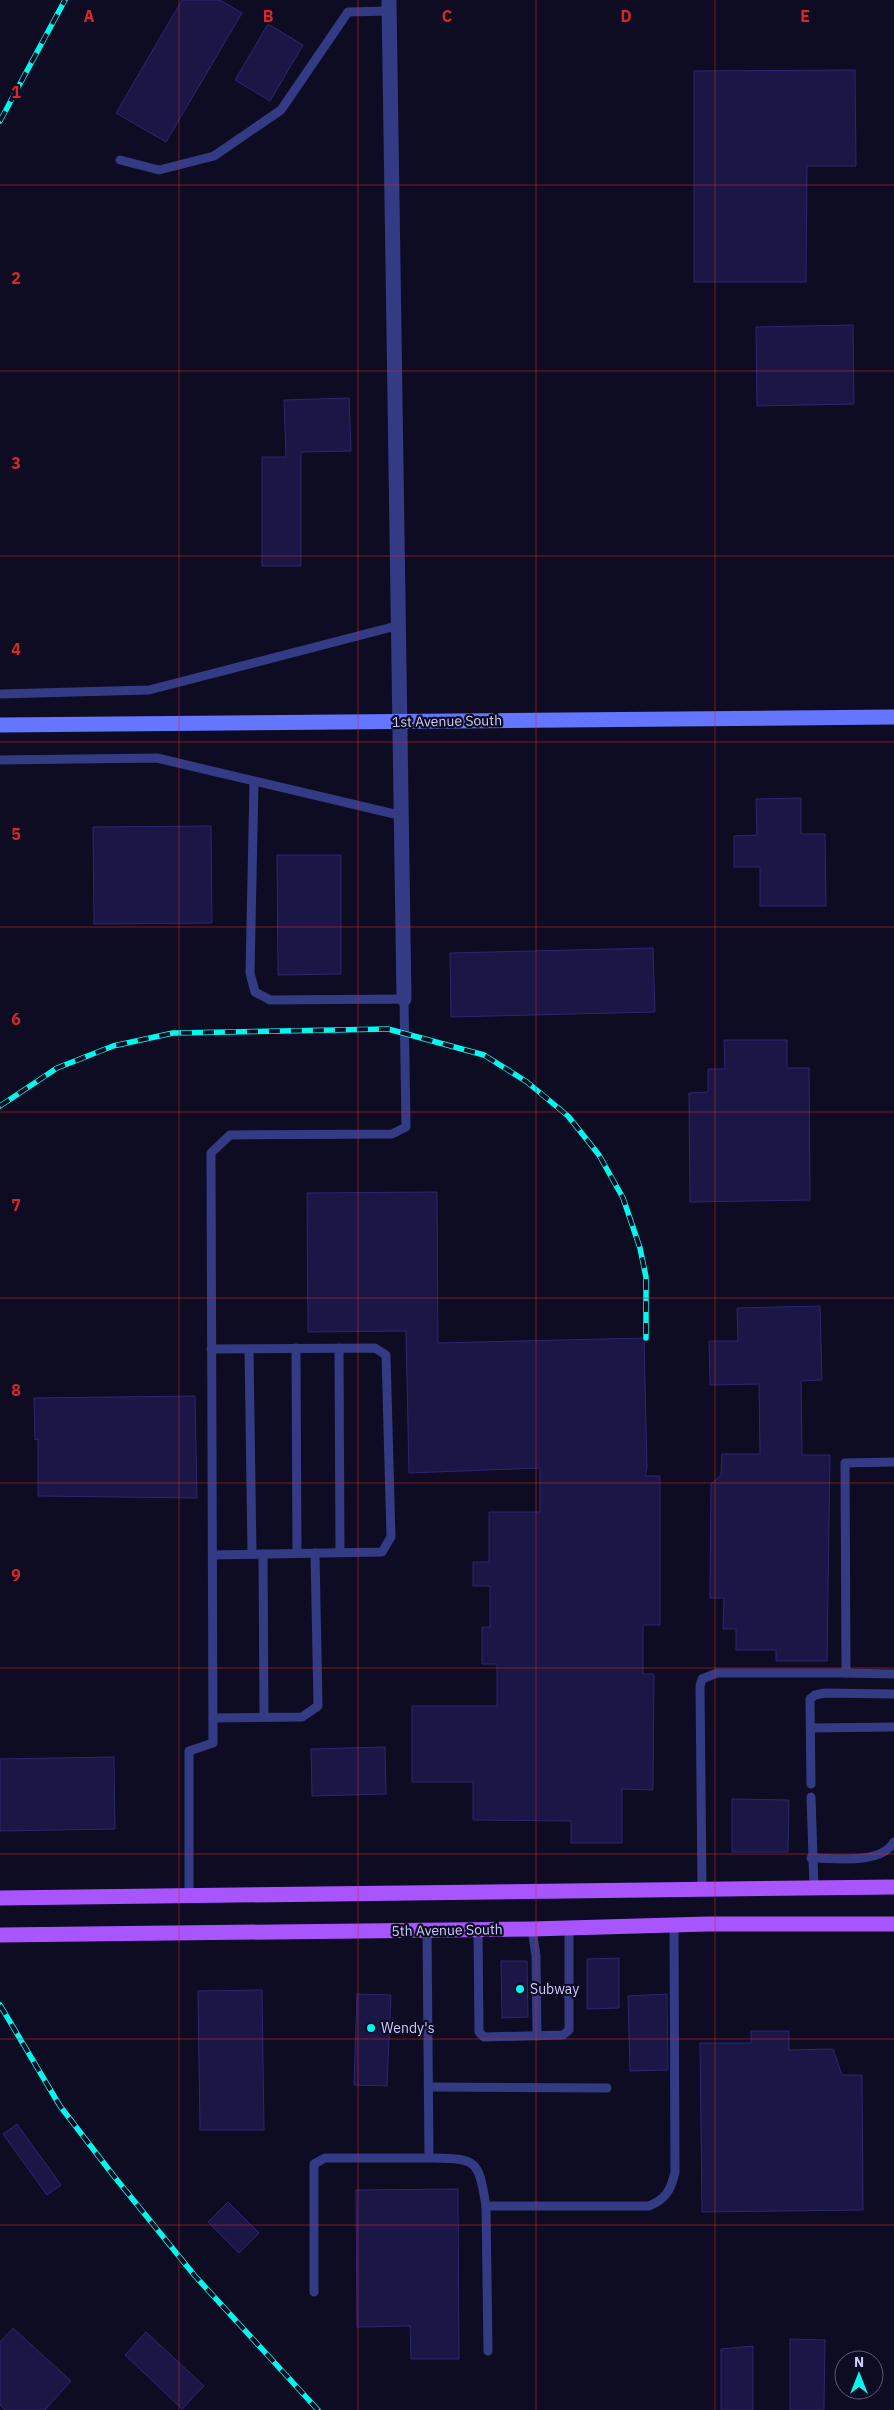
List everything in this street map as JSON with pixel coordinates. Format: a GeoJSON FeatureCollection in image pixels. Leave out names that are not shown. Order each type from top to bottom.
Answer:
{"type":"FeatureCollection","features":[{"type":"Feature","properties":{"kind":"main road","name":"1st Avenue South"},"geometry":{"type":"LineString","coordinates":[[0,725],[894,717]]}},
{"type":"Feature","properties":{"kind":"main road"},"geometry":{"type":"LineString","coordinates":[[0,1898],[189,1894],[894,1887]]}},
{"type":"Feature","properties":{"kind":"main road","name":"5th Avenue South"},"geometry":{"type":"LineString","coordinates":[[0,1935],[532,1929],[674,1925],[894,1924]]}},
{"type":"Feature","properties":{"kind":"street"},"geometry":{"type":"LineString","coordinates":[[389,6],[403,816],[404,999]]}},
{"type":"Feature","properties":{"kind":"lane"},"geometry":{"type":"LineString","coordinates":[[120,160],[159,170],[214,156],[281,110],[348,12],[389,6]]}},
{"type":"Feature","properties":{"kind":"lane"},"geometry":{"type":"LineString","coordinates":[[0,694],[149,690],[400,624]]}},
{"type":"Feature","properties":{"kind":"lane"},"geometry":{"type":"LineString","coordinates":[[0,760],[157,758],[403,816]]}},
{"type":"Feature","properties":{"kind":"lane"},"geometry":{"type":"LineString","coordinates":[[189,1894],[189,1751],[213,1743],[211,1153],[230,1135],[392,1134],[406,1127],[404,999],[270,1000],[255,992],[250,973],[254,782]]}},
{"type":"Feature","properties":{"kind":"lane"},"geometry":{"type":"LineString","coordinates":[[296,1348],[297,1553]]}},
{"type":"Feature","properties":{"kind":"lane"},"geometry":{"type":"LineString","coordinates":[[339,1348],[340,1552]]}},
{"type":"Feature","properties":{"kind":"lane"},"geometry":{"type":"LineString","coordinates":[[211,1349],[375,1348],[386,1355],[391,1537],[382,1552],[212,1554]]}},
{"type":"Feature","properties":{"kind":"lane"},"geometry":{"type":"LineString","coordinates":[[249,1349],[252,1554]]}},
{"type":"Feature","properties":{"kind":"lane"},"geometry":{"type":"LineString","coordinates":[[846,1673],[845,1463],[894,1462]]}},
{"type":"Feature","properties":{"kind":"lane"},"geometry":{"type":"LineString","coordinates":[[213,1718],[302,1717],[318,1706],[315,1553]]}},
{"type":"Feature","properties":{"kind":"lane"},"geometry":{"type":"LineString","coordinates":[[263,1554],[264,1717]]}},
{"type":"Feature","properties":{"kind":"lane"},"geometry":{"type":"LineString","coordinates":[[702,1889],[700,1686],[702,1679],[717,1673],[894,1674]]}},
{"type":"Feature","properties":{"kind":"lane"},"geometry":{"type":"LineString","coordinates":[[811,1784],[810,1699],[815,1695],[825,1693],[894,1694]]}},
{"type":"Feature","properties":{"kind":"lane"},"geometry":{"type":"LineString","coordinates":[[811,1728],[894,1727]]}},
{"type":"Feature","properties":{"kind":"lane"},"geometry":{"type":"LineString","coordinates":[[811,1797],[814,1888]]}},
{"type":"Feature","properties":{"kind":"lane"},"geometry":{"type":"LineString","coordinates":[[812,1858],[875,1857],[890,1848],[894,1842]]}},
{"type":"Feature","properties":{"kind":"lane"},"geometry":{"type":"LineString","coordinates":[[486,2206],[649,2206],[662,2200],[671,2189],[675,2172],[674,1925]]}},
{"type":"Feature","properties":{"kind":"lane"},"geometry":{"type":"LineString","coordinates":[[478,1929],[479,2032],[484,2037],[537,2036],[564,2035],[569,2030],[569,1927]]}},
{"type":"Feature","properties":{"kind":"lane"},"geometry":{"type":"LineString","coordinates":[[532,1929],[536,1956],[537,2036]]}},
{"type":"Feature","properties":{"kind":"lane"},"geometry":{"type":"LineString","coordinates":[[427,1930],[429,2158]]}},
{"type":"Feature","properties":{"kind":"lane"},"geometry":{"type":"LineString","coordinates":[[429,2087],[607,2088]]}},
{"type":"Feature","properties":{"kind":"lane"},"geometry":{"type":"LineString","coordinates":[[314,2292],[314,2164],[325,2158],[464,2159],[476,2166],[481,2179],[486,2206],[488,2351]]}},
{"type":"Feature","properties":{"kind":"building"},"geometry":{"type":"Polygon","coordinates":[[[182,0],[220,0],[242,13],[166,142],[116,113],[182,0]]]}},
{"type":"Feature","properties":{"kind":"building"},"geometry":{"type":"Polygon","coordinates":[[[268,24],[303,45],[270,101],[235,80],[268,24]]]}},
{"type":"Feature","properties":{"kind":"building"},"geometry":{"type":"Polygon","coordinates":[[[855,70],[856,166],[807,166],[806,282],[694,282],[694,71],[855,70]]]}},
{"type":"Feature","properties":{"kind":"building"},"geometry":{"type":"Polygon","coordinates":[[[853,325],[854,404],[757,406],[756,327],[853,325]]]}},
{"type":"Feature","properties":{"kind":"building"},"geometry":{"type":"Polygon","coordinates":[[[349,398],[351,451],[301,452],[301,566],[262,566],[262,457],[286,457],[284,400],[349,398]]]}},
{"type":"Feature","properties":{"kind":"building"},"geometry":{"type":"Polygon","coordinates":[[[801,798],[801,834],[825,834],[826,906],[760,906],[760,867],[734,867],[734,836],[757,835],[756,799],[801,798]]]}},
{"type":"Feature","properties":{"kind":"building"},"geometry":{"type":"Polygon","coordinates":[[[211,826],[212,923],[94,924],[93,827],[211,826]]]}},
{"type":"Feature","properties":{"kind":"building"},"geometry":{"type":"Polygon","coordinates":[[[277,855],[341,855],[341,974],[278,975],[277,855]]]}},
{"type":"Feature","properties":{"kind":"building"},"geometry":{"type":"Polygon","coordinates":[[[653,948],[655,1012],[451,1017],[450,953],[653,948]]]}},
{"type":"Feature","properties":{"kind":"building"},"geometry":{"type":"Polygon","coordinates":[[[724,1040],[787,1040],[787,1068],[809,1068],[810,1200],[690,1202],[689,1093],[708,1092],[708,1069],[725,1069],[724,1040]]]}},
{"type":"Feature","properties":{"kind":"building"},"geometry":{"type":"Polygon","coordinates":[[[437,1192],[438,1343],[644,1338],[647,1468],[645,1476],[660,1476],[660,1625],[643,1625],[643,1674],[654,1674],[653,1790],[622,1789],[622,1843],[571,1843],[571,1821],[473,1820],[473,1782],[412,1782],[412,1706],[497,1706],[497,1664],[482,1664],[482,1627],[490,1627],[490,1586],[473,1586],[473,1562],[489,1562],[489,1512],[540,1512],[540,1468],[409,1473],[406,1331],[308,1332],[307,1193],[437,1192]]]}},
{"type":"Feature","properties":{"kind":"building"},"geometry":{"type":"Polygon","coordinates":[[[820,1306],[822,1380],[801,1381],[802,1455],[830,1455],[827,1661],[776,1661],[776,1650],[736,1650],[736,1629],[723,1629],[724,1598],[710,1598],[711,1484],[721,1475],[722,1454],[760,1454],[759,1384],[710,1385],[709,1341],[738,1341],[737,1308],[820,1306]]]}},
{"type":"Feature","properties":{"kind":"building"},"geometry":{"type":"Polygon","coordinates":[[[195,1396],[197,1498],[38,1496],[38,1439],[35,1440],[34,1398],[195,1396]]]}},
{"type":"Feature","properties":{"kind":"building"},"geometry":{"type":"Polygon","coordinates":[[[385,1747],[386,1794],[312,1796],[311,1749],[385,1747]]]}},
{"type":"Feature","properties":{"kind":"building"},"geometry":{"type":"Polygon","coordinates":[[[114,1757],[115,1829],[0,1831],[0,1759],[114,1757]]]}},
{"type":"Feature","properties":{"kind":"building"},"geometry":{"type":"Polygon","coordinates":[[[732,1799],[789,1800],[788,1852],[732,1852],[732,1799]]]}},
{"type":"Feature","properties":{"kind":"building"},"geometry":{"type":"Polygon","coordinates":[[[619,1958],[619,2008],[587,2009],[587,1959],[619,1958]]]}},
{"type":"Feature","properties":{"kind":"building"},"geometry":{"type":"Polygon","coordinates":[[[501,1961],[527,1961],[528,2017],[502,2018],[501,1961]]]}},
{"type":"Feature","properties":{"kind":"building"},"geometry":{"type":"Polygon","coordinates":[[[262,1990],[264,2130],[200,2130],[198,1991],[262,1990]]]}},
{"type":"Feature","properties":{"kind":"building"},"geometry":{"type":"Polygon","coordinates":[[[357,1994],[391,1995],[387,2086],[354,2085],[357,1994]]]}},
{"type":"Feature","properties":{"kind":"building"},"geometry":{"type":"Polygon","coordinates":[[[667,1994],[668,2070],[630,2071],[628,1996],[667,1994]]]}},
{"type":"Feature","properties":{"kind":"building"},"geometry":{"type":"Polygon","coordinates":[[[751,2031],[789,2031],[789,2050],[833,2049],[842,2075],[862,2075],[863,2210],[702,2212],[700,2043],[751,2043],[751,2031]]]}},
{"type":"Feature","properties":{"kind":"building"},"geometry":{"type":"Polygon","coordinates":[[[17,2124],[61,2185],[47,2195],[3,2134],[17,2124]]]}},
{"type":"Feature","properties":{"kind":"building"},"geometry":{"type":"Polygon","coordinates":[[[458,2189],[459,2359],[411,2359],[410,2326],[357,2327],[356,2190],[458,2189]]]}},
{"type":"Feature","properties":{"kind":"building"},"geometry":{"type":"Polygon","coordinates":[[[228,2202],[259,2233],[239,2253],[208,2222],[228,2202]]]}},
{"type":"Feature","properties":{"kind":"building"},"geometry":{"type":"Polygon","coordinates":[[[13,2328],[71,2381],[45,2410],[5,2410],[0,2405],[0,2342],[13,2328]]]}},
{"type":"Feature","properties":{"kind":"building"},"geometry":{"type":"Polygon","coordinates":[[[146,2332],[204,2386],[182,2409],[125,2355],[146,2332]]]}},
{"type":"Feature","properties":{"kind":"building"},"geometry":{"type":"Polygon","coordinates":[[[790,2339],[825,2340],[824,2410],[790,2410],[790,2339]]]}},
{"type":"Feature","properties":{"kind":"building"},"geometry":{"type":"Polygon","coordinates":[[[753,2346],[753,2410],[721,2410],[721,2349],[753,2346]]]}},
{"type":"Feature","properties":{"kind":"railway"},"geometry":{"type":"LineString","coordinates":[[0,121],[65,0]]}},
{"type":"Feature","properties":{"kind":"railway"},"geometry":{"type":"LineString","coordinates":[[0,1106],[57,1068],[113,1046],[173,1033],[388,1029],[484,1055],[527,1082],[568,1116],[599,1155],[623,1198],[640,1248],[646,1277],[646,1338]]}},
{"type":"Feature","properties":{"kind":"railway"},"geometry":{"type":"LineString","coordinates":[[0,2005],[60,2106],[113,2175],[195,2276],[318,2410]]}},
{"type":"Feature","properties":{"kind":"place","name":"Subway"},"geometry":{"type":"Point","coordinates":[520,1989]}},
{"type":"Feature","properties":{"kind":"place","name":"Wendy's"},"geometry":{"type":"Point","coordinates":[371,2028]}}]}
